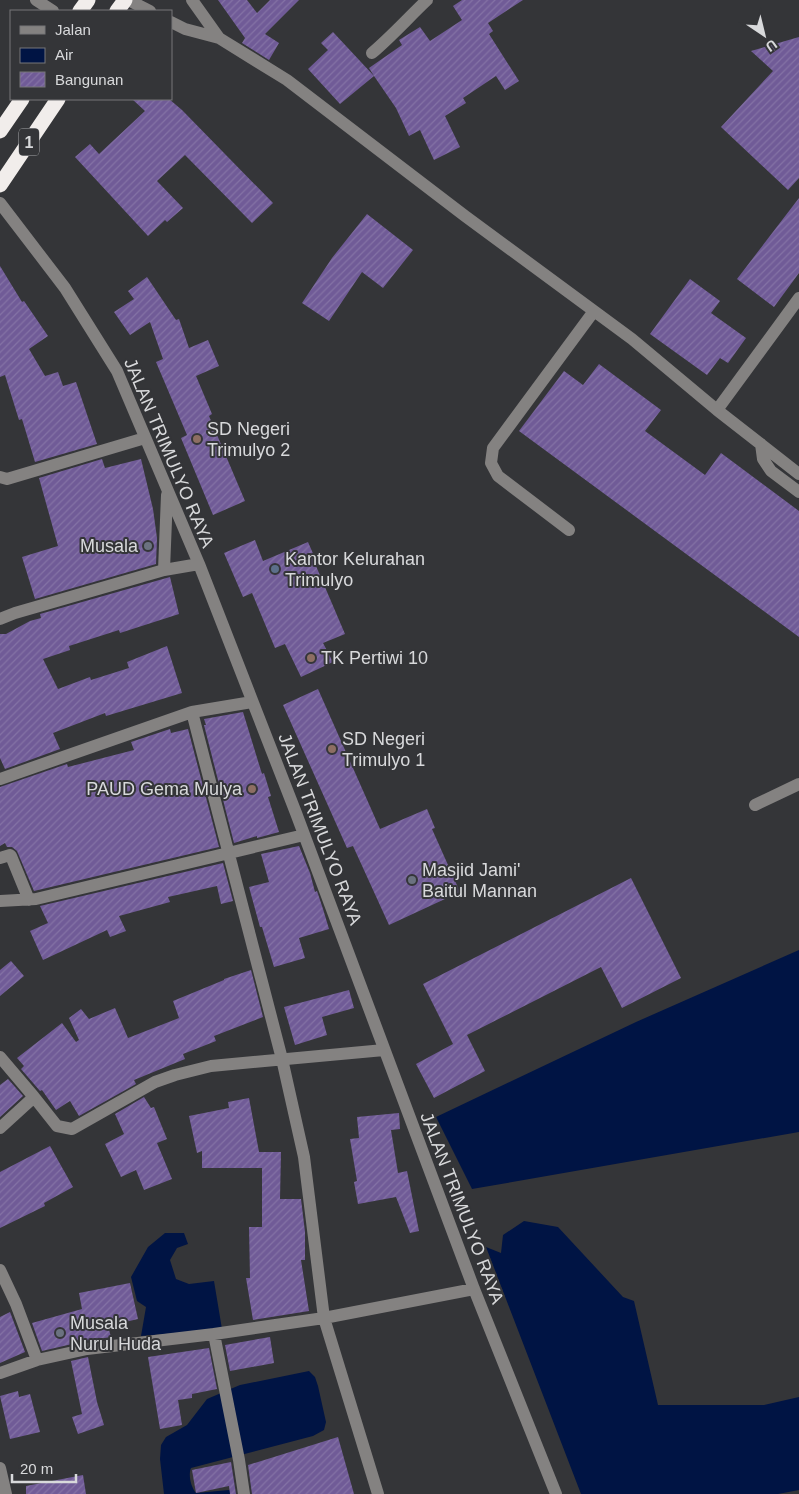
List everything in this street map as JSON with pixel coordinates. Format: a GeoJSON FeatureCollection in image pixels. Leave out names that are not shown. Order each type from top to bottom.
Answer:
{"type":"FeatureCollection","features":[{"type":"Feature","properties":{"kind":"highway"},"geometry":{"type":"LineString","coordinates":[[118,10],[126,0]]}},
{"type":"Feature","properties":{"kind":"highway","name":"1"},"geometry":{"type":"LineString","coordinates":[[0,131],[21,100]]}},
{"type":"Feature","properties":{"kind":"highway","name":"1"},"geometry":{"type":"LineString","coordinates":[[0,186],[57,100]]}},
{"type":"Feature","properties":{"kind":"street"},"geometry":{"type":"LineString","coordinates":[[36,0],[52,10]]}},
{"type":"Feature","properties":{"kind":"street"},"geometry":{"type":"LineString","coordinates":[[126,0],[148,10]]}},
{"type":"Feature","properties":{"kind":"street"},"geometry":{"type":"LineString","coordinates":[[192,0],[219,38]]}},
{"type":"Feature","properties":{"kind":"street"},"geometry":{"type":"LineString","coordinates":[[372,53],[391,37],[406,19],[427,0]]}},
{"type":"Feature","properties":{"kind":"street"},"geometry":{"type":"LineString","coordinates":[[172,23],[185,30],[219,38],[287,80],[465,216],[632,339],[717,410],[799,474]]}},
{"type":"Feature","properties":{"kind":"street","name":"JALAN TRIMULYO RAYA"},"geometry":{"type":"LineString","coordinates":[[0,203],[65,288],[118,371],[199,564],[304,835],[474,1289],[556,1494]]}},
{"type":"Feature","properties":{"kind":"street"},"geometry":{"type":"LineString","coordinates":[[717,410],[799,298]]}},
{"type":"Feature","properties":{"kind":"street"},"geometry":{"type":"LineString","coordinates":[[569,530],[498,476],[491,463],[493,448],[594,311]]}},
{"type":"Feature","properties":{"kind":"street"},"geometry":{"type":"LineString","coordinates":[[0,477],[6,479],[145,438]]}},
{"type":"Feature","properties":{"kind":"street"},"geometry":{"type":"LineString","coordinates":[[761,444],[763,459],[771,471],[799,492]]}},
{"type":"Feature","properties":{"kind":"street"},"geometry":{"type":"LineString","coordinates":[[164,570],[167,491]]}},
{"type":"Feature","properties":{"kind":"street"},"geometry":{"type":"LineString","coordinates":[[0,619],[164,570],[199,564]]}},
{"type":"Feature","properties":{"kind":"street"},"geometry":{"type":"LineString","coordinates":[[0,779],[192,712],[252,702]]}},
{"type":"Feature","properties":{"kind":"street"},"geometry":{"type":"LineString","coordinates":[[192,712],[282,1059],[304,1157],[324,1318],[378,1494]]}},
{"type":"Feature","properties":{"kind":"street"},"geometry":{"type":"LineString","coordinates":[[755,805],[799,784]]}},
{"type":"Feature","properties":{"kind":"street"},"geometry":{"type":"LineString","coordinates":[[0,901],[36,899],[304,835]]}},
{"type":"Feature","properties":{"kind":"street"},"geometry":{"type":"LineString","coordinates":[[0,858],[11,856],[30,900]]}},
{"type":"Feature","properties":{"kind":"street"},"geometry":{"type":"LineString","coordinates":[[0,1057],[57,1126],[72,1129],[155,1082],[211,1066],[384,1050]]}},
{"type":"Feature","properties":{"kind":"street"},"geometry":{"type":"LineString","coordinates":[[0,1128],[34,1097]]}},
{"type":"Feature","properties":{"kind":"street"},"geometry":{"type":"LineString","coordinates":[[0,1270],[16,1304],[37,1360]]}},
{"type":"Feature","properties":{"kind":"street"},"geometry":{"type":"LineString","coordinates":[[0,1373],[37,1360],[87,1349],[214,1334],[324,1318],[474,1289]]}},
{"type":"Feature","properties":{"kind":"street"},"geometry":{"type":"LineString","coordinates":[[214,1334],[244,1494]]}},
{"type":"Feature","properties":{"kind":"street"},"geometry":{"type":"LineString","coordinates":[[0,1468],[6,1494]]}},
{"type":"Feature","properties":{"kind":"water"},"geometry":{"type":"Polygon","coordinates":[[[799,950],[799,1132],[472,1189],[436,1117],[636,1022],[799,950]]]}},
{"type":"Feature","properties":{"kind":"water"},"geometry":{"type":"Polygon","coordinates":[[[524,1221],[558,1227],[623,1297],[634,1301],[658,1405],[764,1405],[799,1397],[799,1490],[778,1494],[581,1494],[486,1247],[501,1253],[503,1235],[524,1221]]]}},
{"type":"Feature","properties":{"kind":"water"},"geometry":{"type":"Polygon","coordinates":[[[165,1233],[184,1233],[188,1244],[177,1248],[170,1260],[176,1279],[189,1284],[214,1281],[222,1329],[141,1336],[146,1307],[137,1301],[131,1277],[148,1247],[165,1233]]]}},
{"type":"Feature","properties":{"kind":"water"},"geometry":{"type":"Polygon","coordinates":[[[309,1371],[315,1377],[318,1386],[326,1422],[324,1430],[313,1436],[191,1468],[190,1481],[196,1493],[229,1490],[234,1494],[164,1494],[160,1459],[161,1445],[166,1437],[187,1425],[207,1399],[240,1385],[309,1371]]]}},
{"type":"Feature","properties":{"kind":"building"},"geometry":{"type":"Polygon","coordinates":[[[218,0],[247,0],[257,13],[270,0],[299,0],[265,34],[279,43],[269,60],[242,43],[245,38],[218,0]]]}},
{"type":"Feature","properties":{"kind":"building"},"geometry":{"type":"Polygon","coordinates":[[[462,0],[523,0],[488,23],[493,31],[489,34],[519,81],[505,90],[496,76],[463,98],[466,103],[445,116],[460,147],[434,160],[420,130],[409,136],[396,108],[369,68],[402,45],[399,40],[420,27],[430,41],[462,20],[453,6],[462,0]]]}},
{"type":"Feature","properties":{"kind":"building"},"geometry":{"type":"Polygon","coordinates":[[[333,32],[374,76],[340,104],[308,69],[328,50],[321,43],[333,32]]]}},
{"type":"Feature","properties":{"kind":"building"},"geometry":{"type":"Polygon","coordinates":[[[799,37],[799,178],[788,190],[721,127],[773,71],[751,51],[799,37]]]}},
{"type":"Feature","properties":{"kind":"building"},"geometry":{"type":"Polygon","coordinates":[[[133,100],[170,100],[273,203],[252,223],[185,155],[157,181],[183,208],[167,222],[165,220],[148,236],[75,157],[90,144],[99,154],[145,111],[133,100]]]}},
{"type":"Feature","properties":{"kind":"building"},"geometry":{"type":"Polygon","coordinates":[[[799,198],[799,273],[774,307],[737,279],[799,198]]]}},
{"type":"Feature","properties":{"kind":"building"},"geometry":{"type":"Polygon","coordinates":[[[367,214],[413,250],[383,288],[362,272],[329,321],[302,303],[332,258],[367,214]]]}},
{"type":"Feature","properties":{"kind":"building"},"geometry":{"type":"Polygon","coordinates":[[[0,266],[22,302],[24,301],[48,336],[29,349],[45,376],[58,372],[63,386],[76,382],[97,444],[35,462],[22,419],[19,420],[5,375],[0,377],[0,266]]]}},
{"type":"Feature","properties":{"kind":"building"},"geometry":{"type":"Polygon","coordinates":[[[147,277],[176,320],[179,319],[189,348],[208,340],[219,366],[196,376],[212,414],[209,416],[245,501],[213,515],[181,438],[187,435],[156,362],[163,359],[150,322],[130,335],[114,312],[134,299],[128,291],[147,277]]]}},
{"type":"Feature","properties":{"kind":"building"},"geometry":{"type":"Polygon","coordinates":[[[690,279],[720,301],[711,313],[746,338],[728,363],[720,358],[707,375],[650,334],[690,279]]]}},
{"type":"Feature","properties":{"kind":"building"},"geometry":{"type":"Polygon","coordinates":[[[599,364],[661,410],[645,431],[705,475],[721,453],[799,511],[799,637],[519,431],[564,371],[583,385],[599,364]]]}},
{"type":"Feature","properties":{"kind":"building"},"geometry":{"type":"Polygon","coordinates":[[[102,459],[105,468],[141,459],[153,509],[157,538],[156,564],[35,599],[22,557],[58,546],[39,478],[102,459]]]}},
{"type":"Feature","properties":{"kind":"building"},"geometry":{"type":"Polygon","coordinates":[[[255,540],[263,561],[308,542],[318,565],[316,566],[345,634],[323,643],[333,662],[301,677],[285,644],[275,648],[252,593],[243,597],[224,553],[255,540]]]}},
{"type":"Feature","properties":{"kind":"building"},"geometry":{"type":"Polygon","coordinates":[[[170,577],[179,614],[120,633],[119,630],[69,646],[70,650],[43,659],[58,689],[90,677],[91,680],[129,668],[127,662],[167,646],[182,693],[106,716],[105,713],[53,733],[60,749],[5,769],[0,758],[0,634],[6,634],[30,621],[41,618],[40,614],[170,577]]]}},
{"type":"Feature","properties":{"kind":"building"},"geometry":{"type":"Polygon","coordinates":[[[318,689],[380,829],[427,809],[435,828],[432,829],[460,892],[389,925],[353,846],[347,848],[283,705],[318,689]]]}},
{"type":"Feature","properties":{"kind":"building"},"geometry":{"type":"Polygon","coordinates":[[[243,712],[262,774],[264,773],[271,796],[268,797],[279,832],[234,843],[204,719],[243,712]]]}},
{"type":"Feature","properties":{"kind":"building"},"geometry":{"type":"Polygon","coordinates":[[[170,729],[171,733],[188,729],[219,847],[34,891],[17,851],[12,847],[7,847],[5,843],[0,846],[0,787],[67,764],[68,767],[134,750],[131,742],[170,729]]]}},
{"type":"Feature","properties":{"kind":"building"},"geometry":{"type":"Polygon","coordinates":[[[299,846],[310,873],[315,892],[317,891],[329,929],[299,938],[305,958],[274,967],[249,887],[269,882],[261,854],[299,846]]]}},
{"type":"Feature","properties":{"kind":"building"},"geometry":{"type":"Polygon","coordinates":[[[223,863],[233,901],[221,904],[217,886],[168,897],[170,902],[119,916],[126,931],[110,937],[107,930],[43,960],[30,931],[48,923],[40,906],[223,863]]]}},
{"type":"Feature","properties":{"kind":"building"},"geometry":{"type":"Polygon","coordinates":[[[631,878],[681,978],[622,1008],[601,967],[467,1035],[485,1071],[434,1098],[416,1064],[453,1044],[423,984],[631,878]]]}},
{"type":"Feature","properties":{"kind":"building"},"geometry":{"type":"Polygon","coordinates":[[[11,961],[24,976],[0,996],[0,970],[11,961]]]}},
{"type":"Feature","properties":{"kind":"building"},"geometry":{"type":"Polygon","coordinates":[[[251,970],[263,1017],[214,1036],[216,1041],[183,1054],[185,1059],[134,1080],[136,1084],[79,1116],[70,1101],[56,1110],[42,1090],[40,1091],[21,1069],[24,1066],[17,1058],[62,1023],[76,1042],[79,1040],[69,1018],[81,1009],[89,1019],[115,1008],[128,1038],[179,1018],[173,1001],[224,979],[251,970]]]}},
{"type":"Feature","properties":{"kind":"building"},"geometry":{"type":"Polygon","coordinates":[[[349,990],[354,1008],[322,1017],[327,1035],[295,1045],[284,1007],[349,990]]]}},
{"type":"Feature","properties":{"kind":"building"},"geometry":{"type":"Polygon","coordinates":[[[8,1079],[23,1096],[0,1117],[0,1085],[8,1079]]]}},
{"type":"Feature","properties":{"kind":"building"},"geometry":{"type":"Polygon","coordinates":[[[144,1097],[151,1108],[154,1107],[167,1139],[157,1143],[172,1179],[144,1190],[136,1170],[121,1177],[105,1144],[124,1134],[115,1114],[144,1097]]]}},
{"type":"Feature","properties":{"kind":"building"},"geometry":{"type":"Polygon","coordinates":[[[249,1098],[259,1152],[281,1152],[280,1199],[301,1199],[305,1232],[305,1260],[301,1260],[309,1311],[253,1320],[246,1278],[250,1278],[249,1227],[262,1227],[262,1168],[202,1168],[202,1151],[197,1153],[189,1116],[229,1108],[228,1102],[249,1098]]]}},
{"type":"Feature","properties":{"kind":"building"},"geometry":{"type":"Polygon","coordinates":[[[399,1113],[400,1129],[391,1130],[398,1173],[407,1171],[419,1231],[410,1233],[396,1197],[358,1204],[354,1182],[357,1181],[350,1139],[359,1138],[357,1117],[399,1113]]]}},
{"type":"Feature","properties":{"kind":"building"},"geometry":{"type":"Polygon","coordinates":[[[50,1146],[73,1187],[44,1203],[45,1206],[0,1228],[0,1172],[50,1146]]]}},
{"type":"Feature","properties":{"kind":"building"},"geometry":{"type":"Polygon","coordinates":[[[130,1283],[138,1319],[108,1326],[111,1337],[42,1351],[32,1323],[82,1309],[79,1293],[130,1283]]]}},
{"type":"Feature","properties":{"kind":"building"},"geometry":{"type":"Polygon","coordinates":[[[10,1312],[25,1352],[0,1363],[0,1317],[10,1312]]]}},
{"type":"Feature","properties":{"kind":"building"},"geometry":{"type":"Polygon","coordinates":[[[270,1337],[274,1363],[230,1371],[225,1345],[270,1337]]]}},
{"type":"Feature","properties":{"kind":"building"},"geometry":{"type":"Polygon","coordinates":[[[209,1348],[217,1389],[192,1394],[192,1398],[178,1400],[182,1425],[160,1429],[148,1357],[209,1348]]]}},
{"type":"Feature","properties":{"kind":"building"},"geometry":{"type":"Polygon","coordinates":[[[88,1357],[97,1402],[104,1425],[78,1434],[72,1417],[82,1414],[71,1361],[88,1357]]]}},
{"type":"Feature","properties":{"kind":"building"},"geometry":{"type":"Polygon","coordinates":[[[18,1391],[19,1397],[30,1394],[40,1432],[10,1439],[0,1396],[18,1391]]]}},
{"type":"Feature","properties":{"kind":"building"},"geometry":{"type":"Polygon","coordinates":[[[338,1437],[354,1494],[252,1494],[248,1465],[338,1437]]]}},
{"type":"Feature","properties":{"kind":"building"},"geometry":{"type":"Polygon","coordinates":[[[231,1462],[236,1494],[230,1494],[229,1486],[196,1493],[192,1470],[231,1462]]]}},
{"type":"Feature","properties":{"kind":"building"},"geometry":{"type":"Polygon","coordinates":[[[83,1475],[86,1494],[26,1494],[26,1486],[83,1475]]]}},
{"type":"Feature","properties":{"kind":"place","name":"SD Negeri Trimulyo 2"},"geometry":{"type":"Point","coordinates":[197,439]}},
{"type":"Feature","properties":{"kind":"place","name":"Musala"},"geometry":{"type":"Point","coordinates":[148,546]}},
{"type":"Feature","properties":{"kind":"place","name":"Kantor Kelurahan Trimulyo"},"geometry":{"type":"Point","coordinates":[275,569]}},
{"type":"Feature","properties":{"kind":"place","name":"TK Pertiwi 10"},"geometry":{"type":"Point","coordinates":[311,658]}},
{"type":"Feature","properties":{"kind":"place","name":"SD Negeri Trimulyo 1"},"geometry":{"type":"Point","coordinates":[332,749]}},
{"type":"Feature","properties":{"kind":"place","name":"PAUD Gema Mulya"},"geometry":{"type":"Point","coordinates":[252,789]}},
{"type":"Feature","properties":{"kind":"place","name":"Masjid Jami' Baitul Mannan"},"geometry":{"type":"Point","coordinates":[412,880]}},
{"type":"Feature","properties":{"kind":"place","name":"Musala Nurul Huda"},"geometry":{"type":"Point","coordinates":[60,1333]}}]}
